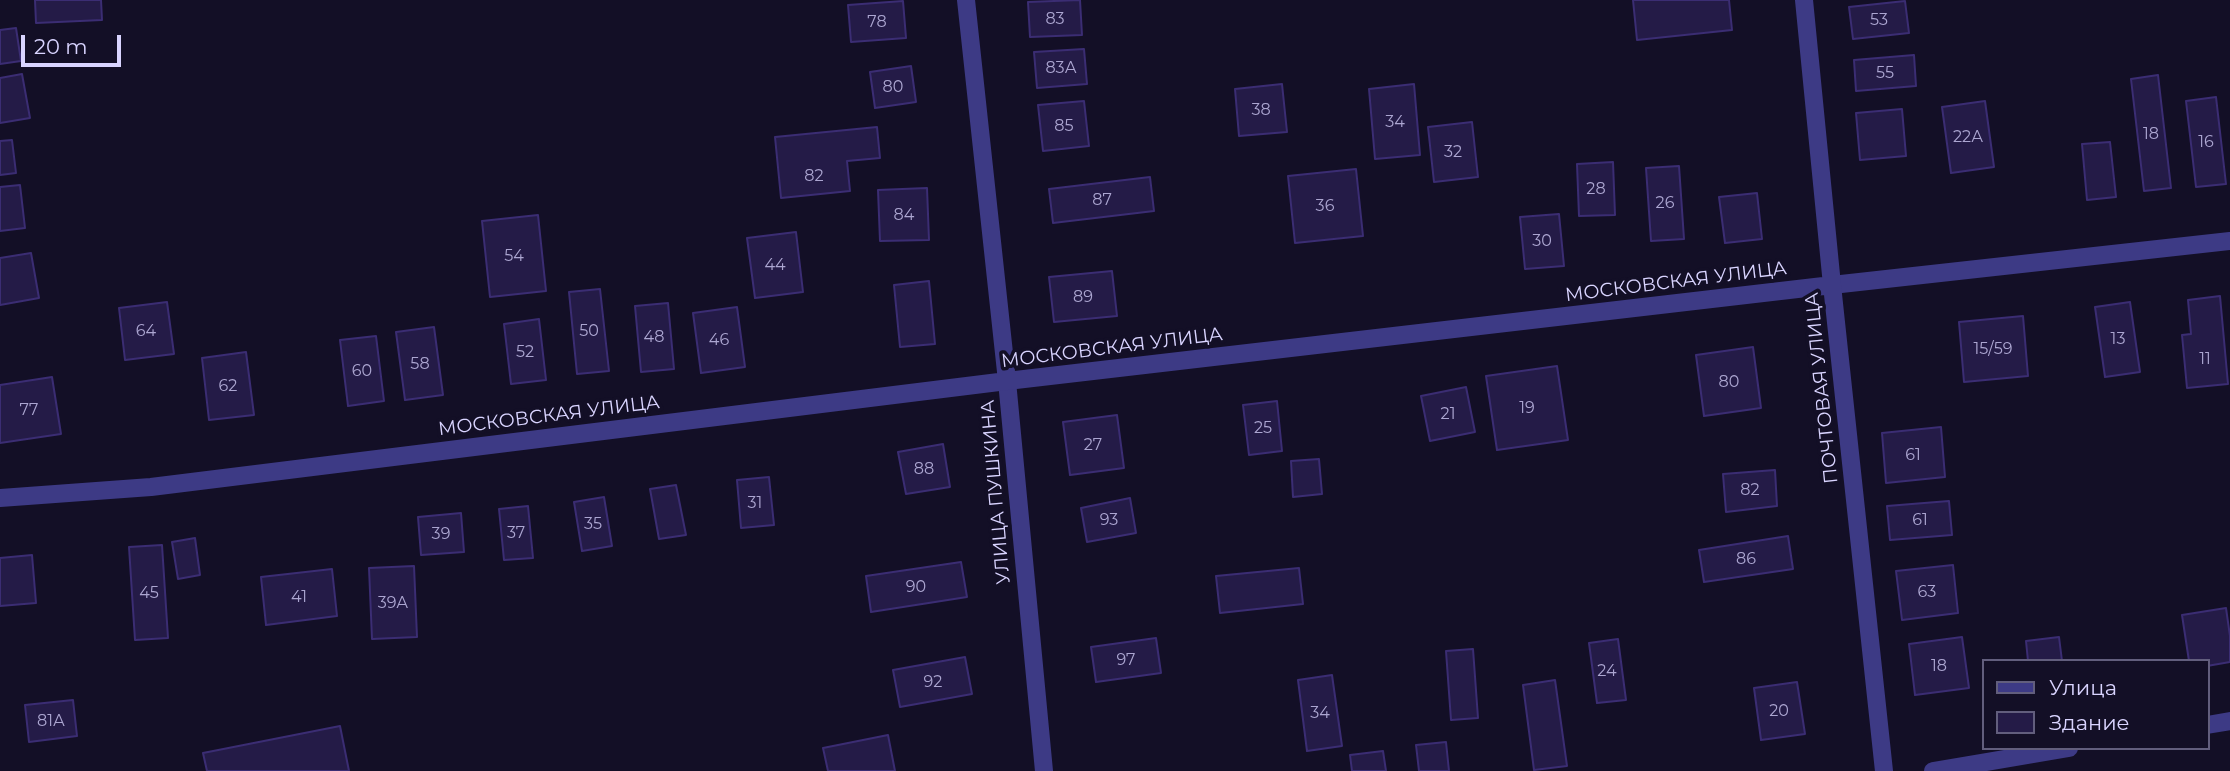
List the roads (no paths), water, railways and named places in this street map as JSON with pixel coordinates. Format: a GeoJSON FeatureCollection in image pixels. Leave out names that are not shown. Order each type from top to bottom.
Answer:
{"type":"FeatureCollection","features":[{"type":"Feature","properties":{"kind":"street","name":"УЛИЦА ПУШКИНА"},"geometry":{"type":"LineString","coordinates":[[966,0],[1007,381],[1044,771]]}},
{"type":"Feature","properties":{"kind":"street","name":"ПОЧТОВАЯ УЛИЦА"},"geometry":{"type":"LineString","coordinates":[[1804,0],[1884,771]]}},
{"type":"Feature","properties":{"kind":"street","name":"МОСКОВСКАЯ УЛИЦА"},"geometry":{"type":"LineString","coordinates":[[0,498],[151,487],[1007,381],[1832,285],[2230,242]]}},
{"type":"Feature","properties":{"kind":"street"},"geometry":{"type":"LineString","coordinates":[[2209,725],[2230,721]]}},
{"type":"Feature","properties":{"kind":"street"},"geometry":{"type":"LineString","coordinates":[[1933,771],[2057,750]]}}]}
